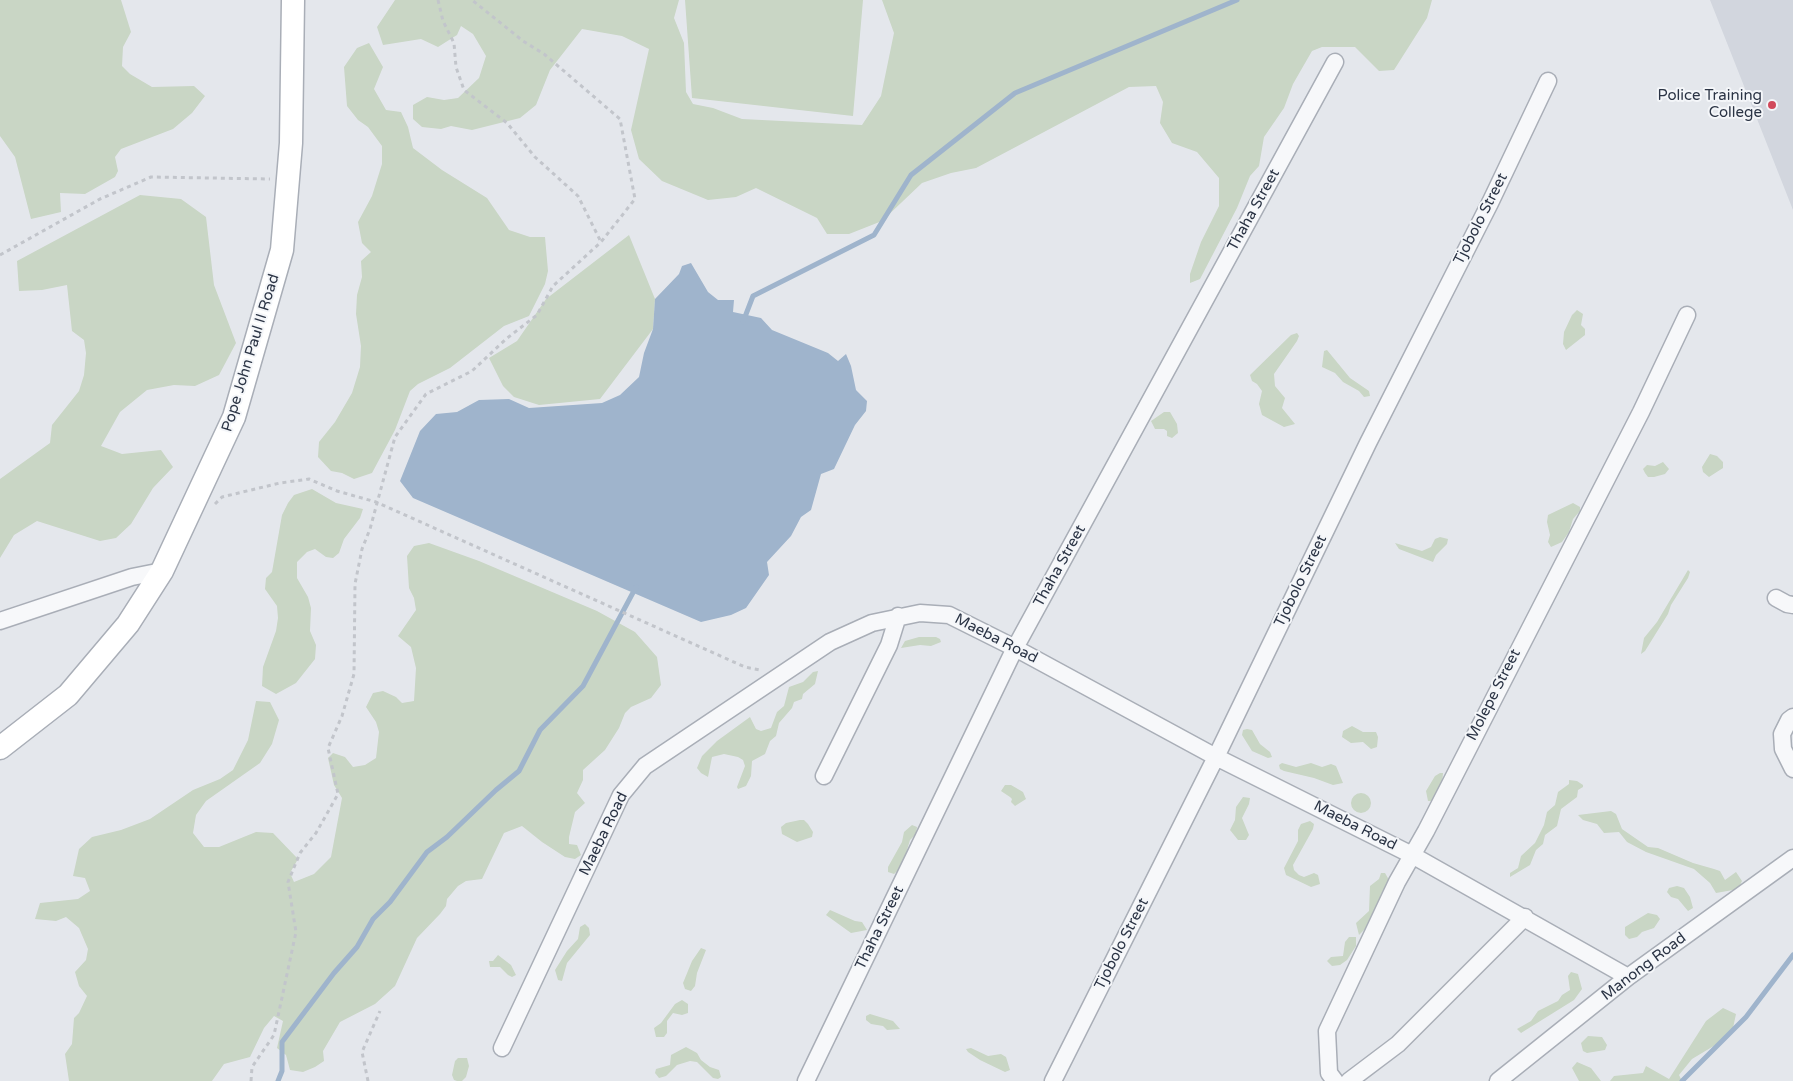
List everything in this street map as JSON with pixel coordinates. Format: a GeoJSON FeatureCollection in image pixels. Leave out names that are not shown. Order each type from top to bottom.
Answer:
{"type":"FeatureCollection","features":[{"type":"Feature","properties":{"kind":"main road","name":"Pope John Paul II Road"},"geometry":{"type":"LineString","coordinates":[[0,748],[68,695],[128,624],[162,571],[234,418],[282,250],[294,82],[293,0]]}},
{"type":"Feature","properties":{"kind":"street","name":"Thaha Street"},"geometry":{"type":"LineString","coordinates":[[806,1081],[1015,648],[1335,62]]}},
{"type":"Feature","properties":{"kind":"street","name":"Tjobolo Street"},"geometry":{"type":"LineString","coordinates":[[1053,1081],[1216,757],[1368,442],[1490,203],[1548,81]]}},
{"type":"Feature","properties":{"kind":"street","name":"Molepe Street"},"geometry":{"type":"LineString","coordinates":[[1335,1081],[1329,1073],[1327,1031],[1397,882],[1636,420],[1687,315]]}},
{"type":"Feature","properties":{"kind":"street"},"geometry":{"type":"LineString","coordinates":[[0,621],[132,577],[162,571]]}},
{"type":"Feature","properties":{"kind":"street"},"geometry":{"type":"LineString","coordinates":[[1776,598],[1793,605]]}},
{"type":"Feature","properties":{"kind":"street","name":"Maeba Road"},"geometry":{"type":"LineString","coordinates":[[502,1048],[621,795],[645,766],[830,642],[872,623],[920,612],[949,615],[1015,648],[1216,757],[1412,855],[1525,917],[1628,978]]}},
{"type":"Feature","properties":{"kind":"street"},"geometry":{"type":"LineString","coordinates":[[824,776],[889,645],[898,616]]}},
{"type":"Feature","properties":{"kind":"street"},"geometry":{"type":"LineString","coordinates":[[1793,716],[1782,734],[1783,749],[1793,769]]}},
{"type":"Feature","properties":{"kind":"street","name":"Manong Road"},"geometry":{"type":"LineString","coordinates":[[1498,1081],[1628,978],[1793,858]]}},
{"type":"Feature","properties":{"kind":"street"},"geometry":{"type":"LineString","coordinates":[[1349,1081],[1398,1044],[1525,917]]}},
{"type":"Feature","properties":{"kind":"path"},"geometry":{"type":"LineString","coordinates":[[438,0],[443,21],[454,43],[456,67],[464,90],[507,123],[535,157],[578,196],[601,242]]}},
{"type":"Feature","properties":{"kind":"path"},"geometry":{"type":"LineString","coordinates":[[251,1081],[252,1067],[274,1035],[296,932],[288,882],[300,853],[316,832],[338,794],[328,748],[342,716],[354,674],[355,584],[362,548],[370,530],[395,437],[426,394],[472,371],[506,339],[537,315],[553,286],[601,242],[635,199],[620,120],[544,54],[523,42],[472,0]]}},
{"type":"Feature","properties":{"kind":"path"},"geometry":{"type":"LineString","coordinates":[[0,255],[100,199],[151,177],[288,179]]}},
{"type":"Feature","properties":{"kind":"path"},"geometry":{"type":"LineString","coordinates":[[208,510],[222,497],[280,482],[309,479],[337,491],[376,502],[745,667],[780,674]]}},
{"type":"Feature","properties":{"kind":"path"},"geometry":{"type":"LineString","coordinates":[[368,1081],[362,1052],[380,1011]]}},
{"type":"Feature","properties":{"kind":"shaded area","name":"Police Training College"},"geometry":{"type":"Polygon","coordinates":[[[1710,0],[1793,0],[1793,210],[1710,0]]]}},
{"type":"Feature","properties":{"kind":"green space"},"geometry":{"type":"Polygon","coordinates":[[[0,0],[121,0],[131,32],[123,47],[122,66],[130,74],[152,87],[194,86],[205,96],[192,113],[173,129],[121,149],[115,157],[118,171],[115,177],[85,194],[60,193],[61,212],[31,219],[15,157],[0,136],[0,0]]]}},
{"type":"Feature","properties":{"kind":"green space"},"geometry":{"type":"Polygon","coordinates":[[[395,0],[679,0],[674,18],[684,43],[686,92],[693,104],[713,108],[742,119],[862,125],[881,96],[894,33],[882,0],[1432,0],[1427,18],[1394,70],[1379,71],[1355,47],[1322,47],[1312,51],[1293,84],[1284,108],[1264,137],[1259,166],[1250,176],[1237,208],[1200,279],[1190,283],[1190,274],[1201,242],[1219,206],[1219,178],[1197,152],[1172,143],[1160,123],[1163,102],[1156,86],[1129,87],[976,168],[951,173],[922,183],[882,221],[849,234],[827,234],[817,218],[756,188],[736,197],[708,200],[662,181],[639,159],[631,130],[649,49],[622,36],[582,29],[550,70],[536,105],[520,118],[472,130],[451,126],[441,129],[422,127],[413,119],[413,105],[427,97],[444,100],[458,98],[479,78],[486,56],[473,34],[461,26],[457,35],[438,47],[421,39],[383,45],[377,27],[395,0]]]}},
{"type":"Feature","properties":{"kind":"green space"},"geometry":{"type":"Polygon","coordinates":[[[685,0],[863,0],[853,116],[692,98],[685,0]]]}},
{"type":"Feature","properties":{"kind":"green space"},"geometry":{"type":"Polygon","coordinates":[[[369,43],[383,67],[374,89],[386,110],[401,112],[408,127],[413,148],[442,170],[487,198],[509,230],[530,237],[545,237],[548,271],[545,284],[529,316],[504,326],[450,368],[418,384],[410,391],[395,430],[372,473],[354,479],[342,473],[331,471],[318,457],[319,442],[335,422],[352,393],[360,367],[361,346],[356,314],[357,295],[362,277],[361,261],[371,252],[362,243],[358,222],[372,196],[382,164],[382,146],[368,127],[358,120],[347,106],[344,67],[357,48],[369,43]]]}},
{"type":"Feature","properties":{"kind":"green space"},"geometry":{"type":"Polygon","coordinates":[[[140,195],[181,199],[206,217],[214,285],[236,343],[219,375],[195,386],[174,385],[147,390],[120,412],[101,446],[122,454],[161,450],[173,467],[153,488],[131,524],[116,538],[100,541],[37,521],[14,535],[0,558],[0,479],[50,443],[52,425],[79,391],[84,375],[86,353],[84,340],[72,331],[67,285],[42,290],[19,291],[17,261],[140,195]]]}},
{"type":"Feature","properties":{"kind":"green space"},"geometry":{"type":"Polygon","coordinates":[[[629,235],[655,299],[653,329],[600,399],[539,405],[514,397],[503,386],[489,358],[517,341],[546,299],[629,235]]]}},
{"type":"Feature","properties":{"kind":"green space"},"geometry":{"type":"Polygon","coordinates":[[[1577,310],[1583,314],[1581,325],[1585,329],[1585,335],[1566,350],[1563,344],[1564,332],[1572,315],[1577,310]]]}},
{"type":"Feature","properties":{"kind":"green space"},"geometry":{"type":"Polygon","coordinates":[[[1297,333],[1299,336],[1297,341],[1274,374],[1275,386],[1285,398],[1282,408],[1295,424],[1284,427],[1262,415],[1259,404],[1262,391],[1252,381],[1250,375],[1291,335],[1297,333]]]}},
{"type":"Feature","properties":{"kind":"green space"},"geometry":{"type":"Polygon","coordinates":[[[1327,350],[1350,378],[1369,391],[1370,396],[1364,397],[1359,391],[1343,382],[1335,373],[1322,367],[1324,351],[1327,350]]]}},
{"type":"Feature","properties":{"kind":"green space"},"geometry":{"type":"Polygon","coordinates":[[[1164,412],[1170,412],[1177,424],[1178,433],[1172,438],[1167,436],[1167,431],[1164,429],[1155,429],[1151,421],[1164,412]]]}},
{"type":"Feature","properties":{"kind":"green space"},"geometry":{"type":"Polygon","coordinates":[[[1710,454],[1717,456],[1723,462],[1723,468],[1709,477],[1703,472],[1702,467],[1710,454]]]}},
{"type":"Feature","properties":{"kind":"green space"},"geometry":{"type":"Polygon","coordinates":[[[1663,462],[1669,469],[1665,474],[1648,477],[1643,469],[1647,465],[1655,466],[1663,462]]]}},
{"type":"Feature","properties":{"kind":"green space"},"geometry":{"type":"Polygon","coordinates":[[[312,489],[336,503],[363,509],[360,518],[344,539],[339,553],[333,558],[326,557],[315,549],[307,552],[297,562],[297,578],[308,597],[311,608],[310,631],[316,645],[315,659],[296,683],[276,694],[262,686],[263,667],[276,631],[278,618],[277,606],[265,589],[266,578],[272,572],[282,515],[288,503],[294,495],[312,489]]]}},
{"type":"Feature","properties":{"kind":"green space"},"geometry":{"type":"Polygon","coordinates":[[[1573,503],[1580,507],[1580,511],[1573,519],[1569,532],[1562,542],[1551,547],[1548,542],[1550,535],[1547,522],[1548,515],[1573,503]]]}},
{"type":"Feature","properties":{"kind":"green space"},"geometry":{"type":"Polygon","coordinates":[[[1440,537],[1448,539],[1447,544],[1436,555],[1433,562],[1399,549],[1395,543],[1422,551],[1431,547],[1435,539],[1440,537]]]}},
{"type":"Feature","properties":{"kind":"green space"},"geometry":{"type":"Polygon","coordinates":[[[429,543],[479,561],[597,611],[635,632],[657,657],[661,685],[651,698],[631,707],[625,713],[619,728],[605,750],[583,770],[583,780],[577,793],[585,803],[575,812],[569,837],[569,844],[577,845],[581,855],[575,859],[565,857],[522,826],[504,833],[482,879],[466,881],[458,886],[447,899],[446,906],[440,914],[417,938],[395,986],[375,1004],[340,1022],[323,1051],[324,1061],[315,1067],[303,1072],[290,1070],[286,1055],[277,1048],[283,1021],[274,1016],[264,1028],[250,1057],[224,1064],[212,1081],[69,1081],[65,1054],[72,1044],[74,1018],[79,1013],[87,996],[79,986],[75,972],[86,960],[88,949],[79,928],[66,917],[56,921],[35,919],[40,903],[78,899],[90,891],[85,878],[73,876],[79,849],[92,837],[121,830],[150,819],[193,790],[220,779],[233,770],[248,740],[256,701],[270,702],[279,720],[272,744],[260,763],[206,801],[196,815],[193,833],[204,847],[219,847],[256,832],[273,833],[298,859],[290,873],[294,882],[314,874],[331,857],[342,798],[334,785],[328,758],[333,753],[345,757],[353,767],[365,765],[376,758],[379,732],[376,722],[366,707],[373,693],[383,691],[396,697],[402,703],[414,701],[416,668],[411,647],[398,636],[416,610],[414,598],[409,588],[407,556],[414,546],[429,543]]]}},
{"type":"Feature","properties":{"kind":"green space"},"geometry":{"type":"Polygon","coordinates":[[[1688,570],[1690,572],[1688,578],[1671,605],[1668,614],[1645,651],[1641,654],[1644,638],[1657,622],[1688,570]]]}},
{"type":"Feature","properties":{"kind":"green space"},"geometry":{"type":"Polygon","coordinates":[[[919,637],[936,637],[941,642],[931,646],[920,645],[901,648],[905,641],[919,637]]]}},
{"type":"Feature","properties":{"kind":"green space"},"geometry":{"type":"Polygon","coordinates":[[[818,671],[815,684],[803,694],[802,699],[794,702],[792,708],[779,723],[776,736],[770,741],[765,754],[752,761],[751,776],[746,786],[738,789],[737,787],[745,766],[743,760],[738,757],[724,754],[712,757],[708,777],[701,773],[697,768],[702,756],[717,741],[750,717],[756,729],[761,731],[771,728],[777,712],[784,706],[789,687],[803,682],[813,672],[818,671]]]}},
{"type":"Feature","properties":{"kind":"green space"},"geometry":{"type":"Polygon","coordinates":[[[1352,726],[1363,732],[1376,732],[1378,737],[1377,747],[1371,749],[1363,742],[1351,743],[1342,737],[1343,731],[1352,726]]]}},
{"type":"Feature","properties":{"kind":"green space"},"geometry":{"type":"Polygon","coordinates":[[[1243,730],[1252,730],[1260,744],[1270,752],[1272,757],[1268,758],[1252,751],[1242,735],[1243,730]]]}},
{"type":"Feature","properties":{"kind":"green space"},"geometry":{"type":"Polygon","coordinates":[[[1282,763],[1296,767],[1311,763],[1322,767],[1331,764],[1336,766],[1343,783],[1333,785],[1314,778],[1284,771],[1280,769],[1279,765],[1282,763]]]}},
{"type":"Feature","properties":{"kind":"green space"},"geometry":{"type":"Polygon","coordinates":[[[1443,773],[1442,784],[1433,801],[1428,801],[1426,791],[1435,776],[1443,773]]]}},
{"type":"Feature","properties":{"kind":"green space"},"geometry":{"type":"Polygon","coordinates":[[[1569,780],[1577,781],[1583,785],[1578,790],[1577,797],[1561,809],[1557,826],[1545,835],[1543,844],[1536,850],[1530,865],[1510,877],[1510,873],[1518,868],[1521,856],[1535,843],[1544,825],[1547,812],[1555,805],[1558,792],[1569,784],[1569,780]]]}},
{"type":"Feature","properties":{"kind":"green space"},"geometry":{"type":"Polygon","coordinates":[[[1005,785],[1011,785],[1023,792],[1026,799],[1015,806],[1011,802],[1012,799],[1001,791],[1005,785]]]}},
{"type":"Feature","properties":{"kind":"green space"},"geometry":{"type":"Polygon","coordinates":[[[1361,793],[1368,796],[1371,803],[1368,810],[1361,813],[1354,810],[1351,803],[1354,796],[1361,793]]]}},
{"type":"Feature","properties":{"kind":"green space"},"geometry":{"type":"Polygon","coordinates":[[[1243,797],[1250,798],[1242,818],[1249,835],[1246,840],[1238,840],[1230,830],[1235,820],[1236,807],[1243,797]]]}},
{"type":"Feature","properties":{"kind":"green space"},"geometry":{"type":"Polygon","coordinates":[[[1611,811],[1616,814],[1622,829],[1648,847],[1658,848],[1693,863],[1720,871],[1725,880],[1736,872],[1742,881],[1739,887],[1716,893],[1710,883],[1694,869],[1646,852],[1627,842],[1619,832],[1604,833],[1597,824],[1583,820],[1578,815],[1611,811]]]}},
{"type":"Feature","properties":{"kind":"green space"},"geometry":{"type":"Polygon","coordinates":[[[804,820],[808,824],[813,832],[812,837],[797,842],[782,834],[781,827],[786,823],[804,820]]]}},
{"type":"Feature","properties":{"kind":"green space"},"geometry":{"type":"Polygon","coordinates":[[[1310,821],[1314,824],[1313,829],[1293,865],[1294,870],[1304,877],[1314,873],[1318,875],[1320,884],[1311,887],[1286,875],[1284,868],[1298,841],[1298,830],[1301,824],[1310,821]]]}},
{"type":"Feature","properties":{"kind":"green space"},"geometry":{"type":"Polygon","coordinates":[[[912,825],[917,827],[916,834],[910,840],[902,867],[894,874],[888,872],[888,867],[902,842],[904,832],[912,825]]]}},
{"type":"Feature","properties":{"kind":"green space"},"geometry":{"type":"Polygon","coordinates":[[[1381,873],[1385,873],[1389,880],[1381,894],[1378,908],[1373,912],[1367,927],[1359,935],[1356,923],[1369,911],[1370,886],[1379,879],[1381,873]]]}},
{"type":"Feature","properties":{"kind":"green space"},"geometry":{"type":"Polygon","coordinates":[[[1677,886],[1684,888],[1690,897],[1693,908],[1688,911],[1678,899],[1671,897],[1667,892],[1669,888],[1677,886]]]}},
{"type":"Feature","properties":{"kind":"green space"},"geometry":{"type":"Polygon","coordinates":[[[830,910],[855,921],[862,922],[867,930],[851,933],[826,915],[830,910]]]}},
{"type":"Feature","properties":{"kind":"green space"},"geometry":{"type":"Polygon","coordinates":[[[1648,913],[1657,915],[1660,919],[1654,928],[1629,939],[1625,935],[1625,927],[1648,913]]]}},
{"type":"Feature","properties":{"kind":"green space"},"geometry":{"type":"Polygon","coordinates":[[[585,924],[589,928],[590,935],[567,963],[562,981],[558,980],[555,970],[567,951],[578,939],[580,927],[585,924]]]}},
{"type":"Feature","properties":{"kind":"green space"},"geometry":{"type":"Polygon","coordinates":[[[1349,937],[1356,937],[1356,946],[1347,960],[1340,965],[1332,966],[1327,961],[1331,957],[1343,956],[1345,942],[1349,937]]]}},
{"type":"Feature","properties":{"kind":"green space"},"geometry":{"type":"Polygon","coordinates":[[[701,948],[706,950],[697,973],[695,986],[691,991],[685,989],[683,983],[692,961],[701,948]]]}},
{"type":"Feature","properties":{"kind":"green space"},"geometry":{"type":"Polygon","coordinates":[[[498,955],[511,965],[516,975],[512,977],[500,967],[490,967],[489,961],[493,961],[498,955]]]}},
{"type":"Feature","properties":{"kind":"green space"},"geometry":{"type":"Polygon","coordinates":[[[1571,972],[1578,974],[1582,989],[1574,1000],[1521,1033],[1517,1029],[1531,1021],[1538,1011],[1558,1001],[1562,995],[1570,990],[1568,976],[1571,972]]]}},
{"type":"Feature","properties":{"kind":"green space"},"geometry":{"type":"Polygon","coordinates":[[[682,1000],[688,1004],[688,1013],[682,1015],[673,1013],[667,1021],[667,1033],[664,1037],[656,1037],[654,1028],[661,1023],[675,1004],[682,1000]]]}},
{"type":"Feature","properties":{"kind":"green space"},"geometry":{"type":"Polygon","coordinates":[[[1723,1008],[1736,1014],[1733,1028],[1722,1041],[1692,1059],[1679,1075],[1682,1081],[1610,1081],[1614,1076],[1643,1073],[1646,1066],[1669,1079],[1706,1021],[1723,1008]]]}},
{"type":"Feature","properties":{"kind":"green space"},"geometry":{"type":"Polygon","coordinates":[[[870,1014],[893,1021],[900,1029],[887,1030],[883,1026],[871,1024],[866,1020],[866,1016],[870,1014]]]}},
{"type":"Feature","properties":{"kind":"green space"},"geometry":{"type":"Polygon","coordinates":[[[1588,1036],[1602,1037],[1607,1045],[1605,1050],[1587,1053],[1583,1051],[1581,1043],[1588,1036]]]}},
{"type":"Feature","properties":{"kind":"green space"},"geometry":{"type":"Polygon","coordinates":[[[686,1047],[697,1053],[701,1060],[710,1067],[719,1070],[721,1077],[718,1079],[713,1078],[697,1062],[690,1061],[677,1065],[666,1076],[659,1078],[655,1073],[656,1069],[670,1065],[671,1055],[686,1047]]]}},
{"type":"Feature","properties":{"kind":"green space"},"geometry":{"type":"Polygon","coordinates":[[[971,1048],[988,1056],[1001,1054],[1006,1057],[1010,1070],[1005,1072],[980,1060],[966,1049],[971,1048]]]}},
{"type":"Feature","properties":{"kind":"green space"},"geometry":{"type":"Polygon","coordinates":[[[458,1058],[467,1058],[469,1066],[466,1077],[462,1081],[454,1080],[452,1075],[455,1061],[458,1058]]]}},
{"type":"Feature","properties":{"kind":"green space"},"geometry":{"type":"Polygon","coordinates":[[[1577,1062],[1591,1068],[1601,1081],[1579,1081],[1572,1068],[1577,1062]]]}},
{"type":"Feature","properties":{"kind":"water"},"geometry":{"type":"Polygon","coordinates":[[[691,263],[708,292],[718,300],[734,300],[733,312],[761,318],[772,330],[828,353],[838,361],[846,354],[851,366],[856,390],[867,401],[866,411],[855,425],[834,469],[821,474],[811,510],[801,517],[791,536],[767,562],[769,575],[746,608],[731,615],[701,622],[413,498],[400,481],[420,431],[436,414],[457,412],[479,400],[509,399],[529,408],[602,403],[620,395],[639,377],[644,353],[653,329],[655,299],[679,274],[682,266],[691,263]]]}},
{"type":"Feature","properties":{"kind":"waterway"},"geometry":{"type":"LineString","coordinates":[[743,322],[753,296],[874,235],[911,175],[1015,93],[1237,0]]}},
{"type":"Feature","properties":{"kind":"waterway"},"geometry":{"type":"LineString","coordinates":[[278,1081],[282,1071],[282,1042],[334,973],[357,947],[373,919],[390,902],[427,852],[447,837],[496,790],[519,771],[540,730],[583,686],[636,587]]}},
{"type":"Feature","properties":{"kind":"waterway"},"geometry":{"type":"LineString","coordinates":[[1682,1081],[1746,1017],[1793,955]]}},
{"type":"Feature","properties":{"kind":"place","name":"Police Training College"},"geometry":{"type":"Point","coordinates":[1772,105]}}]}
